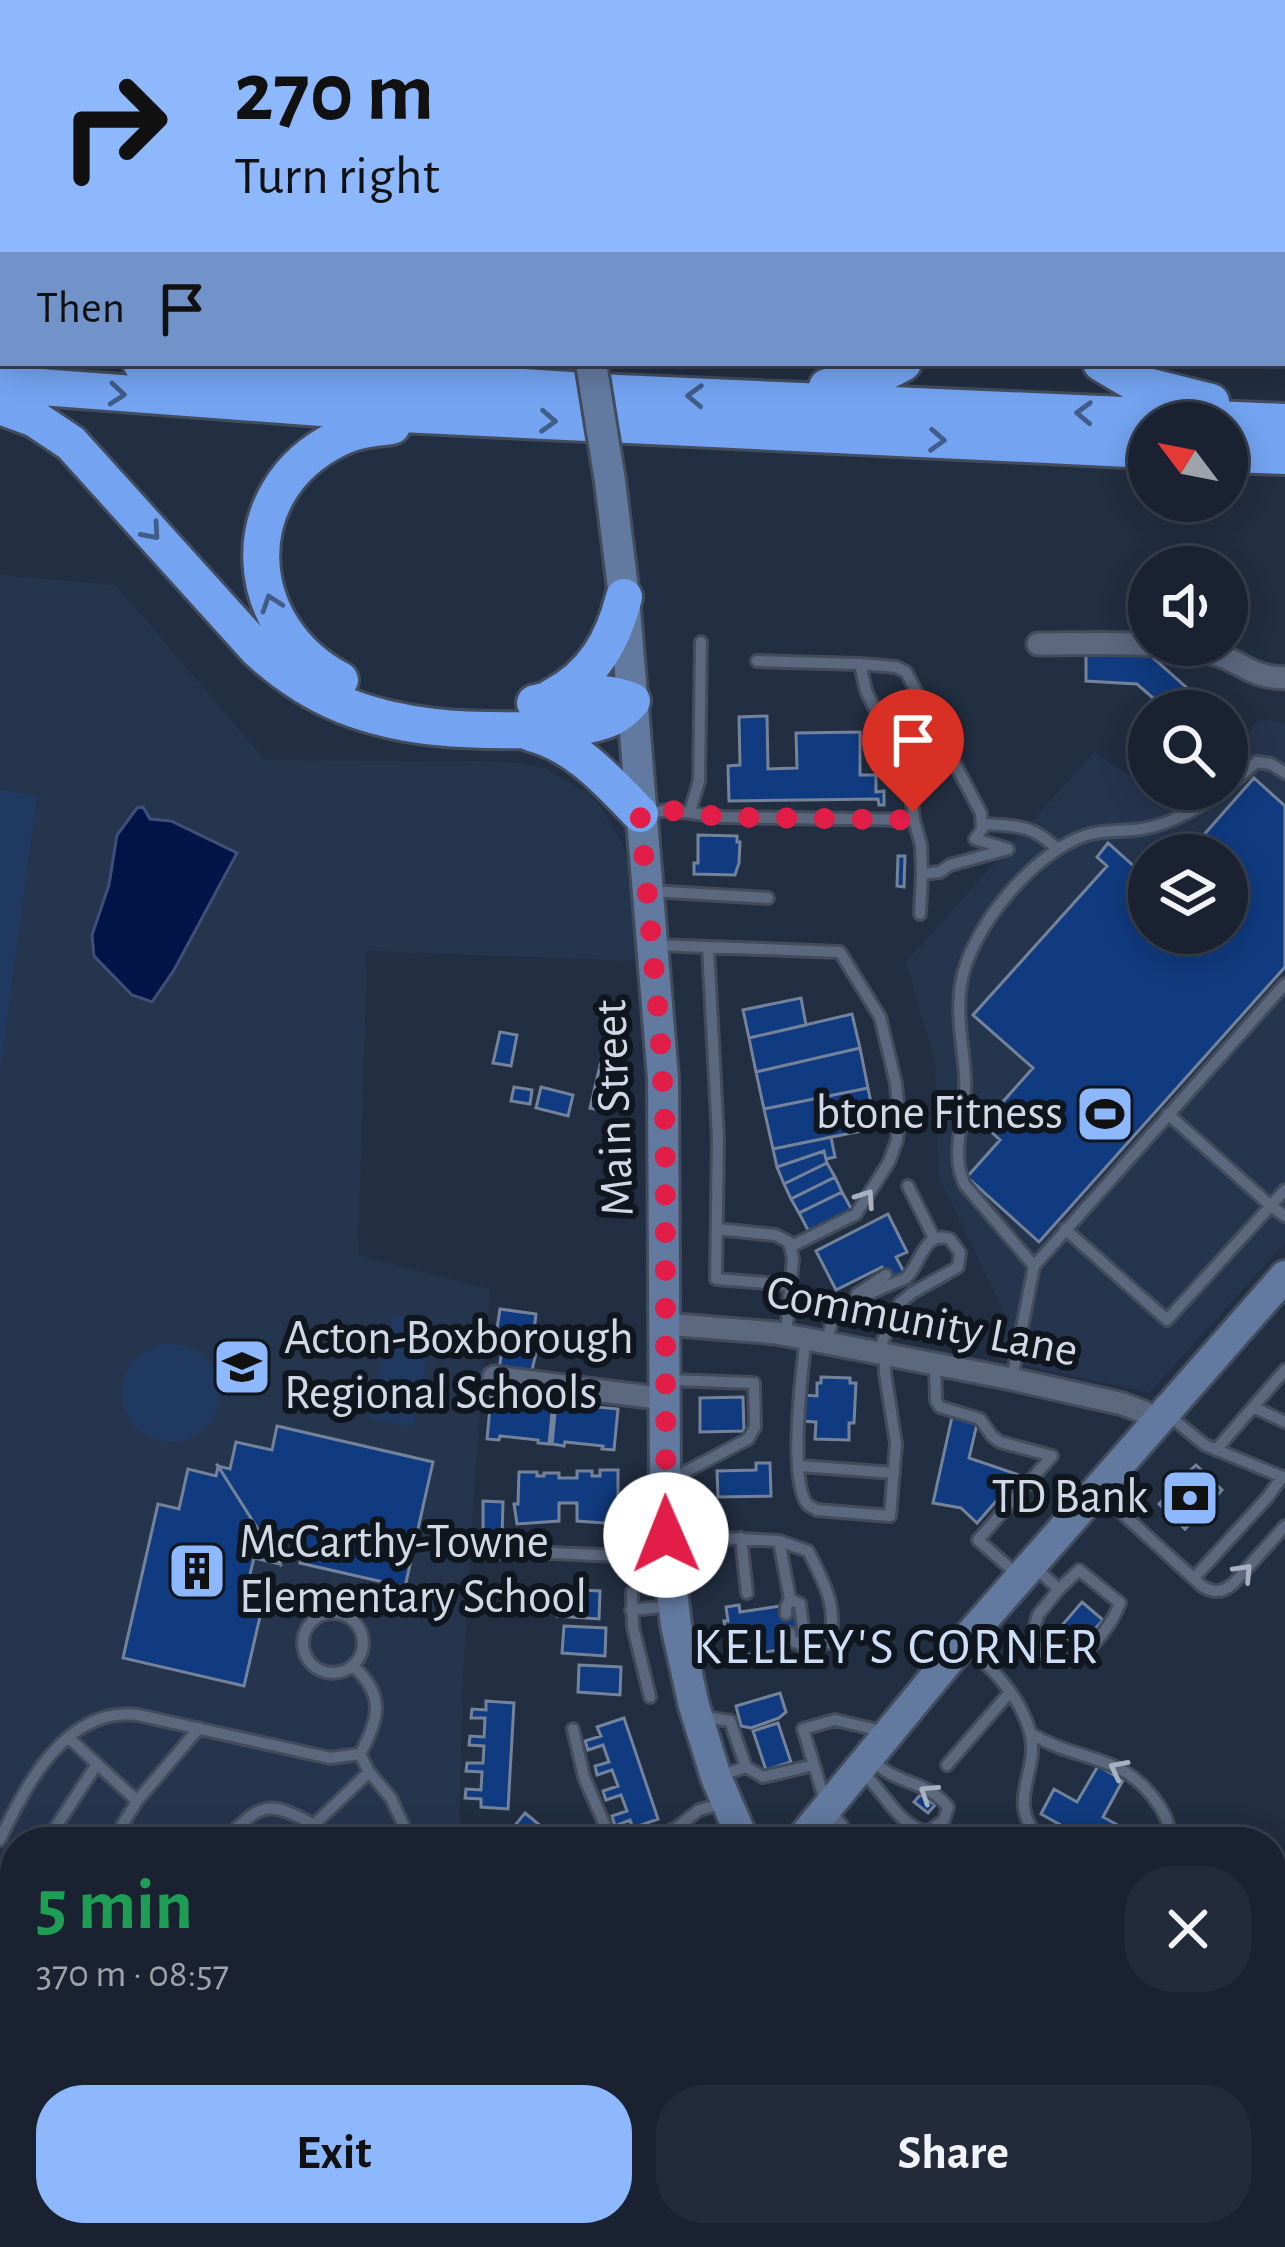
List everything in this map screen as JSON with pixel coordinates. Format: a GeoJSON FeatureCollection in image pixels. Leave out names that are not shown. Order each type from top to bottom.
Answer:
{"type":"FeatureCollection","features":[{"type":"Feature","properties":{"kind":"highway"},"geometry":{"type":"LineString","coordinates":[[186,366],[746,398],[1285,420]]}},
{"type":"Feature","properties":{"kind":"highway"},"geometry":{"type":"LineString","coordinates":[[746,398],[863,381],[896,366]]}},
{"type":"Feature","properties":{"kind":"highway"},"geometry":{"type":"LineString","coordinates":[[1107,366],[1145,386],[1285,420]]}},
{"type":"Feature","properties":{"kind":"highway"},"geometry":{"type":"LineString","coordinates":[[0,384],[483,418],[1128,449]]}},
{"type":"Feature","properties":{"kind":"highway"},"geometry":{"type":"LineString","coordinates":[[0,406],[45,424],[79,450],[238,630],[303,685],[347,707],[398,722],[452,729],[560,728],[617,715],[632,701],[607,693],[488,709],[386,697],[350,685],[314,664],[292,644],[271,610],[262,550],[271,510],[291,476],[317,452],[338,438],[364,430],[483,418]]}},
{"type":"Feature","properties":{"kind":"highway"},"geometry":{"type":"LineString","coordinates":[[1248,455],[1285,456]]}},
{"type":"Feature","properties":{"kind":"highway"},"geometry":{"type":"LineString","coordinates":[[535,703],[566,689],[592,666],[613,636],[624,597]]}},
{"type":"Feature","properties":{"kind":"highway"},"geometry":{"type":"LineString","coordinates":[[503,730],[531,733],[562,745],[597,771],[640,814]]}},
{"type":"Feature","properties":{"kind":"main road","name":"Main Street"},"geometry":{"type":"LineString","coordinates":[[591,366],[624,597],[665,1126],[667,1546],[697,1716],[730,1782],[740,1827]]}},
{"type":"Feature","properties":{"kind":"main road"},"geometry":{"type":"LineString","coordinates":[[811,1827],[963,1643],[1285,1276]]}},
{"type":"Feature","properties":{"kind":"street"},"geometry":{"type":"LineString","coordinates":[[1038,644],[1152,646],[1213,653],[1260,676],[1285,678]]}},
{"type":"Feature","properties":{"kind":"street","name":"Community Lane"},"geometry":{"type":"LineString","coordinates":[[665,1324],[806,1338],[1162,1415]]}},
{"type":"Feature","properties":{"kind":"street"},"geometry":{"type":"LineString","coordinates":[[494,1377],[665,1390]]}},
{"type":"Feature","properties":{"kind":"lane"},"geometry":{"type":"LineString","coordinates":[[690,812],[699,781],[701,642]]}},
{"type":"Feature","properties":{"kind":"lane"},"geometry":{"type":"LineString","coordinates":[[757,662],[860,664],[906,672],[981,814],[975,838],[1008,849],[922,874]]}},
{"type":"Feature","properties":{"kind":"lane"},"geometry":{"type":"LineString","coordinates":[[860,664],[866,691],[909,777],[921,845],[920,914]]}},
{"type":"Feature","properties":{"kind":"lane"},"geometry":{"type":"LineString","coordinates":[[1248,770],[1257,762],[1285,773]]}},
{"type":"Feature","properties":{"kind":"lane"},"geometry":{"type":"LineString","coordinates":[[640,814],[668,810],[722,817],[914,820]]}},
{"type":"Feature","properties":{"kind":"lane"},"geometry":{"type":"LineString","coordinates":[[1034,1266],[959,1173],[966,1088],[959,1001],[965,966],[1004,900],[1057,849],[1092,833],[1135,830],[1192,810]]}},
{"type":"Feature","properties":{"kind":"lane"},"geometry":{"type":"LineString","coordinates":[[982,824],[1031,828],[1057,849]]}},
{"type":"Feature","properties":{"kind":"lane"},"geometry":{"type":"LineString","coordinates":[[647,891],[768,898]]}},
{"type":"Feature","properties":{"kind":"lane"},"geometry":{"type":"LineString","coordinates":[[652,945],[840,952],[880,1017],[899,1117],[893,1155],[860,1210],[792,1246]]}},
{"type":"Feature","properties":{"kind":"lane"},"geometry":{"type":"LineString","coordinates":[[708,947],[718,1138],[716,1279],[791,1285]]}},
{"type":"Feature","properties":{"kind":"lane"},"geometry":{"type":"LineString","coordinates":[[1012,1379],[1034,1266],[1285,984]]}},
{"type":"Feature","properties":{"kind":"lane"},"geometry":{"type":"LineString","coordinates":[[1168,1114],[1285,1216]]}},
{"type":"Feature","properties":{"kind":"lane"},"geometry":{"type":"LineString","coordinates":[[908,1186],[934,1238]]}},
{"type":"Feature","properties":{"kind":"lane"},"geometry":{"type":"LineString","coordinates":[[1065,1229],[1168,1320],[1285,1190]]}},
{"type":"Feature","properties":{"kind":"lane"},"geometry":{"type":"LineString","coordinates":[[1270,1206],[1285,1228]]}},
{"type":"Feature","properties":{"kind":"lane"},"geometry":{"type":"LineString","coordinates":[[717,1229],[780,1236],[792,1246]]}},
{"type":"Feature","properties":{"kind":"lane"},"geometry":{"type":"LineString","coordinates":[[792,1246],[791,1285],[806,1338],[797,1426],[802,1491],[808,1505],[817,1510],[890,1516],[896,1444],[881,1353],[900,1304],[958,1267],[957,1245],[946,1237],[934,1238],[906,1278],[845,1303]]}},
{"type":"Feature","properties":{"kind":"lane"},"geometry":{"type":"LineString","coordinates":[[901,1267],[920,1257]]}},
{"type":"Feature","properties":{"kind":"lane"},"geometry":{"type":"LineString","coordinates":[[806,1338],[886,1275]]}},
{"type":"Feature","properties":{"kind":"lane"},"geometry":{"type":"LineString","coordinates":[[934,1363],[940,1407],[983,1421],[1000,1442],[1052,1456],[978,1540],[1059,1588]]}},
{"type":"Feature","properties":{"kind":"lane"},"geometry":{"type":"LineString","coordinates":[[1216,1450],[1285,1370]]}},
{"type":"Feature","properties":{"kind":"lane"},"geometry":{"type":"LineString","coordinates":[[665,1390],[754,1383],[755,1427],[737,1446],[665,1483]]}},
{"type":"Feature","properties":{"kind":"lane"},"geometry":{"type":"LineString","coordinates":[[1253,1407],[1285,1423]]}},
{"type":"Feature","properties":{"kind":"lane"},"geometry":{"type":"LineString","coordinates":[[1162,1415],[1216,1450],[1283,1478],[1194,1578]]}},
{"type":"Feature","properties":{"kind":"lane"},"geometry":{"type":"LineString","coordinates":[[800,1466],[893,1473]]}},
{"type":"Feature","properties":{"kind":"lane"},"geometry":{"type":"LineString","coordinates":[[1096,1490],[1211,1591],[1226,1590],[1285,1526]]}},
{"type":"Feature","properties":{"kind":"lane"},"geometry":{"type":"LineString","coordinates":[[741,1538],[747,1593]]}},
{"type":"Feature","properties":{"kind":"lane"},"geometry":{"type":"LineString","coordinates":[[530,1552],[741,1538],[779,1541],[808,1551],[826,1586],[834,1626],[828,1643],[801,1645],[790,1634]]}},
{"type":"Feature","properties":{"kind":"lane"},"geometry":{"type":"LineString","coordinates":[[779,1541],[790,1599],[786,1614]]}},
{"type":"Feature","properties":{"kind":"lane"},"geometry":{"type":"LineString","coordinates":[[1079,1570],[1120,1603],[1099,1640],[1067,1661],[1045,1654],[1032,1636],[1038,1615],[1059,1588],[1079,1570]]}},
{"type":"Feature","properties":{"kind":"lane"},"geometry":{"type":"LineString","coordinates":[[632,1592],[650,1697]]}},
{"type":"Feature","properties":{"kind":"lane"},"geometry":{"type":"LineString","coordinates":[[790,1599],[800,1604],[801,1645]]}},
{"type":"Feature","properties":{"kind":"lane"},"geometry":{"type":"LineString","coordinates":[[632,1610],[674,1606]]}},
{"type":"Feature","properties":{"kind":"lane"},"geometry":{"type":"LineString","coordinates":[[336,1612],[360,1629],[363,1648],[353,1666],[324,1672],[308,1661],[303,1652],[304,1632],[317,1617],[336,1612]]}},
{"type":"Feature","properties":{"kind":"lane"},"geometry":{"type":"LineString","coordinates":[[963,1643],[996,1672],[1030,1733],[1023,1807],[1031,1827]]}},
{"type":"Feature","properties":{"kind":"lane"},"geometry":{"type":"LineString","coordinates":[[353,1666],[376,1696],[374,1729],[361,1754]]}},
{"type":"Feature","properties":{"kind":"lane"},"geometry":{"type":"LineString","coordinates":[[947,1765],[1010,1692]]}},
{"type":"Feature","properties":{"kind":"lane"},"geometry":{"type":"LineString","coordinates":[[7,1827],[38,1769],[69,1738],[103,1718],[124,1713],[330,1758],[361,1754]]}},
{"type":"Feature","properties":{"kind":"lane"},"geometry":{"type":"LineString","coordinates":[[842,1827],[827,1808],[803,1729],[835,1720],[890,1774],[937,1795],[948,1807],[944,1820],[935,1827]]}},
{"type":"Feature","properties":{"kind":"lane"},"geometry":{"type":"LineString","coordinates":[[121,1827],[137,1801],[199,1728]]}},
{"type":"Feature","properties":{"kind":"lane"},"geometry":{"type":"LineString","coordinates":[[572,1729],[584,1777],[606,1827]]}},
{"type":"Feature","properties":{"kind":"lane"},"geometry":{"type":"LineString","coordinates":[[1030,1733],[1061,1749],[1111,1763],[1136,1778],[1152,1795],[1168,1827]]}},
{"type":"Feature","properties":{"kind":"lane"},"geometry":{"type":"LineString","coordinates":[[69,1738],[137,1801]]}},
{"type":"Feature","properties":{"kind":"lane"},"geometry":{"type":"LineString","coordinates":[[872,1753],[880,1788],[914,1827]]}},
{"type":"Feature","properties":{"kind":"lane"},"geometry":{"type":"LineString","coordinates":[[361,1754],[404,1827]]}},
{"type":"Feature","properties":{"kind":"lane"},"geometry":{"type":"LineString","coordinates":[[56,1827],[98,1764]]}},
{"type":"Feature","properties":{"kind":"lane"},"geometry":{"type":"LineString","coordinates":[[678,1827],[730,1782],[814,1765]]}},
{"type":"Feature","properties":{"kind":"lane"},"geometry":{"type":"LineString","coordinates":[[238,1827],[260,1809],[282,1807],[314,1826],[369,1772]]}},
{"type":"Feature","properties":{"kind":"shaded area","name":"Acton-Boxborough Regional Schools"},"geometry":{"type":"Polygon","coordinates":[[[0,575],[116,585],[265,760],[521,763],[545,768],[586,792],[601,807],[630,866],[635,961],[367,951],[358,1255],[490,1289],[463,1681],[459,1821],[467,1827],[0,1827],[0,575]]]}},
{"type":"Feature","properties":{"kind":"shaded area"},"geometry":{"type":"Polygon","coordinates":[[[1257,721],[1285,724],[1285,1243],[1149,1393],[997,1359],[1004,1313],[939,1178],[935,1062],[906,962],[1094,752],[1128,775],[1128,810],[1248,810],[1248,733],[1257,721]]]}},
{"type":"Feature","properties":{"kind":"shaded area"},"geometry":{"type":"Polygon","coordinates":[[[0,790],[37,796],[0,1071],[0,790]]]}},
{"type":"Feature","properties":{"kind":"shaded area"},"geometry":{"type":"Polygon","coordinates":[[[143,807],[150,819],[171,821],[237,853],[152,1002],[132,995],[94,956],[92,935],[109,885],[117,835],[137,808],[143,807]]]}},
{"type":"Feature","properties":{"kind":"shaded area"},"geometry":{"type":"Polygon","coordinates":[[[393,1314],[434,1322],[413,1427],[369,1418],[393,1314]]]}},
{"type":"Feature","properties":{"kind":"shaded area"},"geometry":{"type":"Polygon","coordinates":[[[171,1344],[190,1347],[206,1358],[217,1374],[217,1412],[206,1428],[190,1439],[171,1442],[152,1439],[136,1428],[125,1412],[122,1393],[125,1374],[136,1358],[152,1347],[171,1344]]]}},
{"type":"Feature","properties":{"kind":"building"},"geometry":{"type":"Polygon","coordinates":[[[1086,653],[1128,655],[1128,666],[1162,666],[1189,690],[1144,690],[1137,684],[1086,681],[1086,653]]]}},
{"type":"Feature","properties":{"kind":"building"},"geometry":{"type":"Polygon","coordinates":[[[767,716],[768,769],[797,768],[796,733],[860,732],[860,775],[876,775],[876,792],[884,791],[884,805],[878,799],[729,801],[728,766],[740,765],[739,717],[767,716]]]}},
{"type":"Feature","properties":{"kind":"building"},"geometry":{"type":"Polygon","coordinates":[[[1254,778],[1285,806],[1285,967],[1039,1242],[967,1177],[1000,1140],[983,1124],[1033,1068],[973,1015],[1107,866],[1097,857],[1108,843],[1128,861],[1128,954],[1248,954],[1248,834],[1205,834],[1226,810],[1248,810],[1248,785],[1254,778]]]}},
{"type":"Feature","properties":{"kind":"building"},"geometry":{"type":"Polygon","coordinates":[[[698,835],[737,836],[735,875],[694,874],[698,835]]]}},
{"type":"Feature","properties":{"kind":"building"},"geometry":{"type":"Polygon","coordinates":[[[898,856],[905,856],[904,887],[897,886],[898,856]]]}},
{"type":"Feature","properties":{"kind":"building"},"geometry":{"type":"Polygon","coordinates":[[[801,998],[806,1025],[749,1038],[743,1010],[801,998]]]}},
{"type":"Feature","properties":{"kind":"building"},"geometry":{"type":"Polygon","coordinates":[[[852,1014],[860,1048],[756,1072],[749,1038],[852,1014]]]}},
{"type":"Feature","properties":{"kind":"building"},"geometry":{"type":"Polygon","coordinates":[[[500,1032],[517,1035],[511,1066],[493,1063],[500,1032]]]}},
{"type":"Feature","properties":{"kind":"building"},"geometry":{"type":"Polygon","coordinates":[[[860,1048],[868,1088],[764,1109],[756,1072],[860,1048]]]}},
{"type":"Feature","properties":{"kind":"building"},"geometry":{"type":"Polygon","coordinates":[[[601,1061],[627,1068],[617,1109],[609,1107],[608,1112],[590,1108],[601,1061]]]}},
{"type":"Feature","properties":{"kind":"building"},"geometry":{"type":"Polygon","coordinates":[[[514,1087],[532,1090],[530,1104],[511,1101],[514,1087]]]}},
{"type":"Feature","properties":{"kind":"building"},"geometry":{"type":"Polygon","coordinates":[[[541,1087],[573,1095],[568,1116],[536,1108],[541,1087]]]}},
{"type":"Feature","properties":{"kind":"building"},"geometry":{"type":"Polygon","coordinates":[[[868,1088],[876,1128],[773,1149],[764,1109],[868,1088]]]}},
{"type":"Feature","properties":{"kind":"building"},"geometry":{"type":"Polygon","coordinates":[[[831,1137],[835,1157],[826,1159],[824,1151],[777,1167],[773,1149],[831,1137]]]}},
{"type":"Feature","properties":{"kind":"building"},"geometry":{"type":"Polygon","coordinates":[[[824,1151],[827,1163],[784,1184],[777,1167],[824,1151]]]}},
{"type":"Feature","properties":{"kind":"building"},"geometry":{"type":"Polygon","coordinates":[[[827,1163],[835,1177],[791,1199],[784,1184],[827,1163]]]}},
{"type":"Feature","properties":{"kind":"building"},"geometry":{"type":"Polygon","coordinates":[[[835,1177],[842,1192],[799,1213],[791,1199],[835,1177]]]}},
{"type":"Feature","properties":{"kind":"building"},"geometry":{"type":"Polygon","coordinates":[[[842,1192],[852,1210],[809,1232],[799,1213],[842,1192]]]}},
{"type":"Feature","properties":{"kind":"building"},"geometry":{"type":"Polygon","coordinates":[[[888,1214],[907,1252],[896,1257],[905,1274],[889,1282],[882,1267],[836,1290],[816,1251],[888,1214]]]}},
{"type":"Feature","properties":{"kind":"building"},"geometry":{"type":"Polygon","coordinates":[[[500,1309],[536,1314],[533,1340],[539,1341],[531,1374],[499,1370],[504,1336],[496,1335],[500,1309]]]}},
{"type":"Feature","properties":{"kind":"building"},"geometry":{"type":"Polygon","coordinates":[[[821,1377],[850,1378],[850,1383],[856,1383],[849,1440],[815,1439],[816,1422],[801,1421],[803,1395],[817,1396],[821,1377]]]}},
{"type":"Feature","properties":{"kind":"building"},"geometry":{"type":"Polygon","coordinates":[[[491,1397],[553,1403],[549,1444],[500,1436],[499,1440],[487,1439],[491,1397]]]}},
{"type":"Feature","properties":{"kind":"building"},"geometry":{"type":"Polygon","coordinates":[[[743,1397],[744,1431],[700,1432],[700,1398],[743,1397]]]}},
{"type":"Feature","properties":{"kind":"building"},"geometry":{"type":"Polygon","coordinates":[[[556,1403],[618,1409],[614,1450],[552,1444],[556,1403]]]}},
{"type":"Feature","properties":{"kind":"building"},"geometry":{"type":"Polygon","coordinates":[[[952,1417],[977,1424],[969,1458],[1019,1475],[977,1523],[961,1508],[933,1503],[952,1417]]]}},
{"type":"Feature","properties":{"kind":"building"},"geometry":{"type":"Polygon","coordinates":[[[277,1426],[433,1462],[405,1587],[300,1563],[304,1545],[286,1541],[280,1564],[218,1466],[230,1469],[236,1442],[272,1450],[277,1426]]]}},
{"type":"Feature","properties":{"kind":"building"},"geometry":{"type":"Polygon","coordinates":[[[756,1463],[770,1463],[771,1496],[718,1497],[717,1471],[756,1470],[756,1463]]]}},
{"type":"Feature","properties":{"kind":"building","name":"TD Bank"},"geometry":{"type":"Polygon","coordinates":[[[1196,1465],[1222,1490],[1185,1529],[1159,1504],[1196,1465]]]}},
{"type":"Feature","properties":{"kind":"building","name":"McCarthy-Towne Elementary School"},"geometry":{"type":"Polygon","coordinates":[[[218,1466],[280,1564],[254,1558],[249,1578],[268,1582],[244,1686],[123,1658],[158,1504],[179,1509],[188,1469],[216,1476],[218,1466]]]}},
{"type":"Feature","properties":{"kind":"building"},"geometry":{"type":"Polygon","coordinates":[[[600,1470],[618,1470],[618,1524],[577,1521],[577,1503],[559,1503],[559,1521],[517,1524],[514,1504],[518,1504],[519,1472],[577,1478],[577,1471],[600,1476],[600,1470]]]}},
{"type":"Feature","properties":{"kind":"building"},"geometry":{"type":"Polygon","coordinates":[[[483,1501],[503,1502],[506,1559],[483,1559],[483,1501]]]}},
{"type":"Feature","properties":{"kind":"building"},"geometry":{"type":"Polygon","coordinates":[[[558,1589],[600,1591],[599,1619],[557,1616],[558,1589]]]}},
{"type":"Feature","properties":{"kind":"building"},"geometry":{"type":"Polygon","coordinates":[[[1082,1602],[1103,1620],[1078,1648],[1058,1630],[1082,1602]]]}},
{"type":"Feature","properties":{"kind":"building"},"geometry":{"type":"Polygon","coordinates":[[[739,1605],[740,1612],[780,1606],[781,1615],[801,1612],[803,1631],[783,1634],[785,1649],[732,1657],[724,1621],[728,1621],[726,1607],[739,1605]]]}},
{"type":"Feature","properties":{"kind":"building"},"geometry":{"type":"Polygon","coordinates":[[[564,1626],[606,1628],[605,1656],[562,1653],[564,1626]]]}},
{"type":"Feature","properties":{"kind":"building"},"geometry":{"type":"Polygon","coordinates":[[[579,1665],[621,1667],[620,1695],[578,1692],[579,1665]]]}},
{"type":"Feature","properties":{"kind":"building"},"geometry":{"type":"Polygon","coordinates":[[[780,1693],[786,1712],[779,1718],[751,1728],[741,1726],[736,1706],[780,1693]]]}},
{"type":"Feature","properties":{"kind":"building"},"geometry":{"type":"Polygon","coordinates":[[[486,1701],[514,1703],[508,1809],[481,1807],[481,1799],[465,1798],[466,1789],[481,1790],[482,1772],[466,1771],[467,1763],[483,1763],[484,1746],[469,1745],[470,1736],[484,1737],[485,1718],[471,1718],[472,1709],[486,1710],[486,1701]]]}},
{"type":"Feature","properties":{"kind":"building"},"geometry":{"type":"Polygon","coordinates":[[[624,1718],[658,1819],[636,1827],[630,1820],[615,1826],[612,1816],[627,1811],[621,1795],[606,1800],[603,1791],[618,1786],[612,1770],[597,1775],[595,1766],[609,1762],[603,1745],[588,1750],[585,1741],[601,1736],[597,1727],[624,1718]]]}},
{"type":"Feature","properties":{"kind":"building"},"geometry":{"type":"Polygon","coordinates":[[[778,1723],[791,1762],[766,1770],[753,1731],[778,1723]]]}},
{"type":"Feature","properties":{"kind":"building"},"geometry":{"type":"Polygon","coordinates":[[[1098,1766],[1123,1780],[1103,1817],[1121,1827],[1064,1827],[1041,1814],[1054,1789],[1077,1802],[1098,1766]]]}},
{"type":"Feature","properties":{"kind":"building"},"geometry":{"type":"Polygon","coordinates":[[[921,1794],[935,1805],[928,1813],[914,1802],[921,1794]]]}},
{"type":"Feature","properties":{"kind":"building"},"geometry":{"type":"Polygon","coordinates":[[[525,1813],[542,1827],[514,1827],[525,1813]]]}},
{"type":"Feature","properties":{"kind":"place","name":"btone Fitness"},"geometry":{"type":"Point","coordinates":[1105,1114]}},
{"type":"Feature","properties":{"kind":"place","name":"Acton-Boxborough Regional Schools"},"geometry":{"type":"Point","coordinates":[242,1367]}},
{"type":"Feature","properties":{"kind":"place","name":"TD Bank"},"geometry":{"type":"Point","coordinates":[1190,1498]}},
{"type":"Feature","properties":{"kind":"place","name":"McCarthy-Towne Elementary School"},"geometry":{"type":"Point","coordinates":[197,1571]}},
{"type":"Feature","properties":{"kind":"district","name":"KELLEY'S CORNER"},"geometry":{"type":"Point","coordinates":[897,1647]}},
{"type":"Feature","properties":{"kind":"route"},"geometry":{"type":"LineString","coordinates":[[666,1535],[665,1126],[640,814],[668,810],[722,817],[914,820],[913,812]]}}]}
